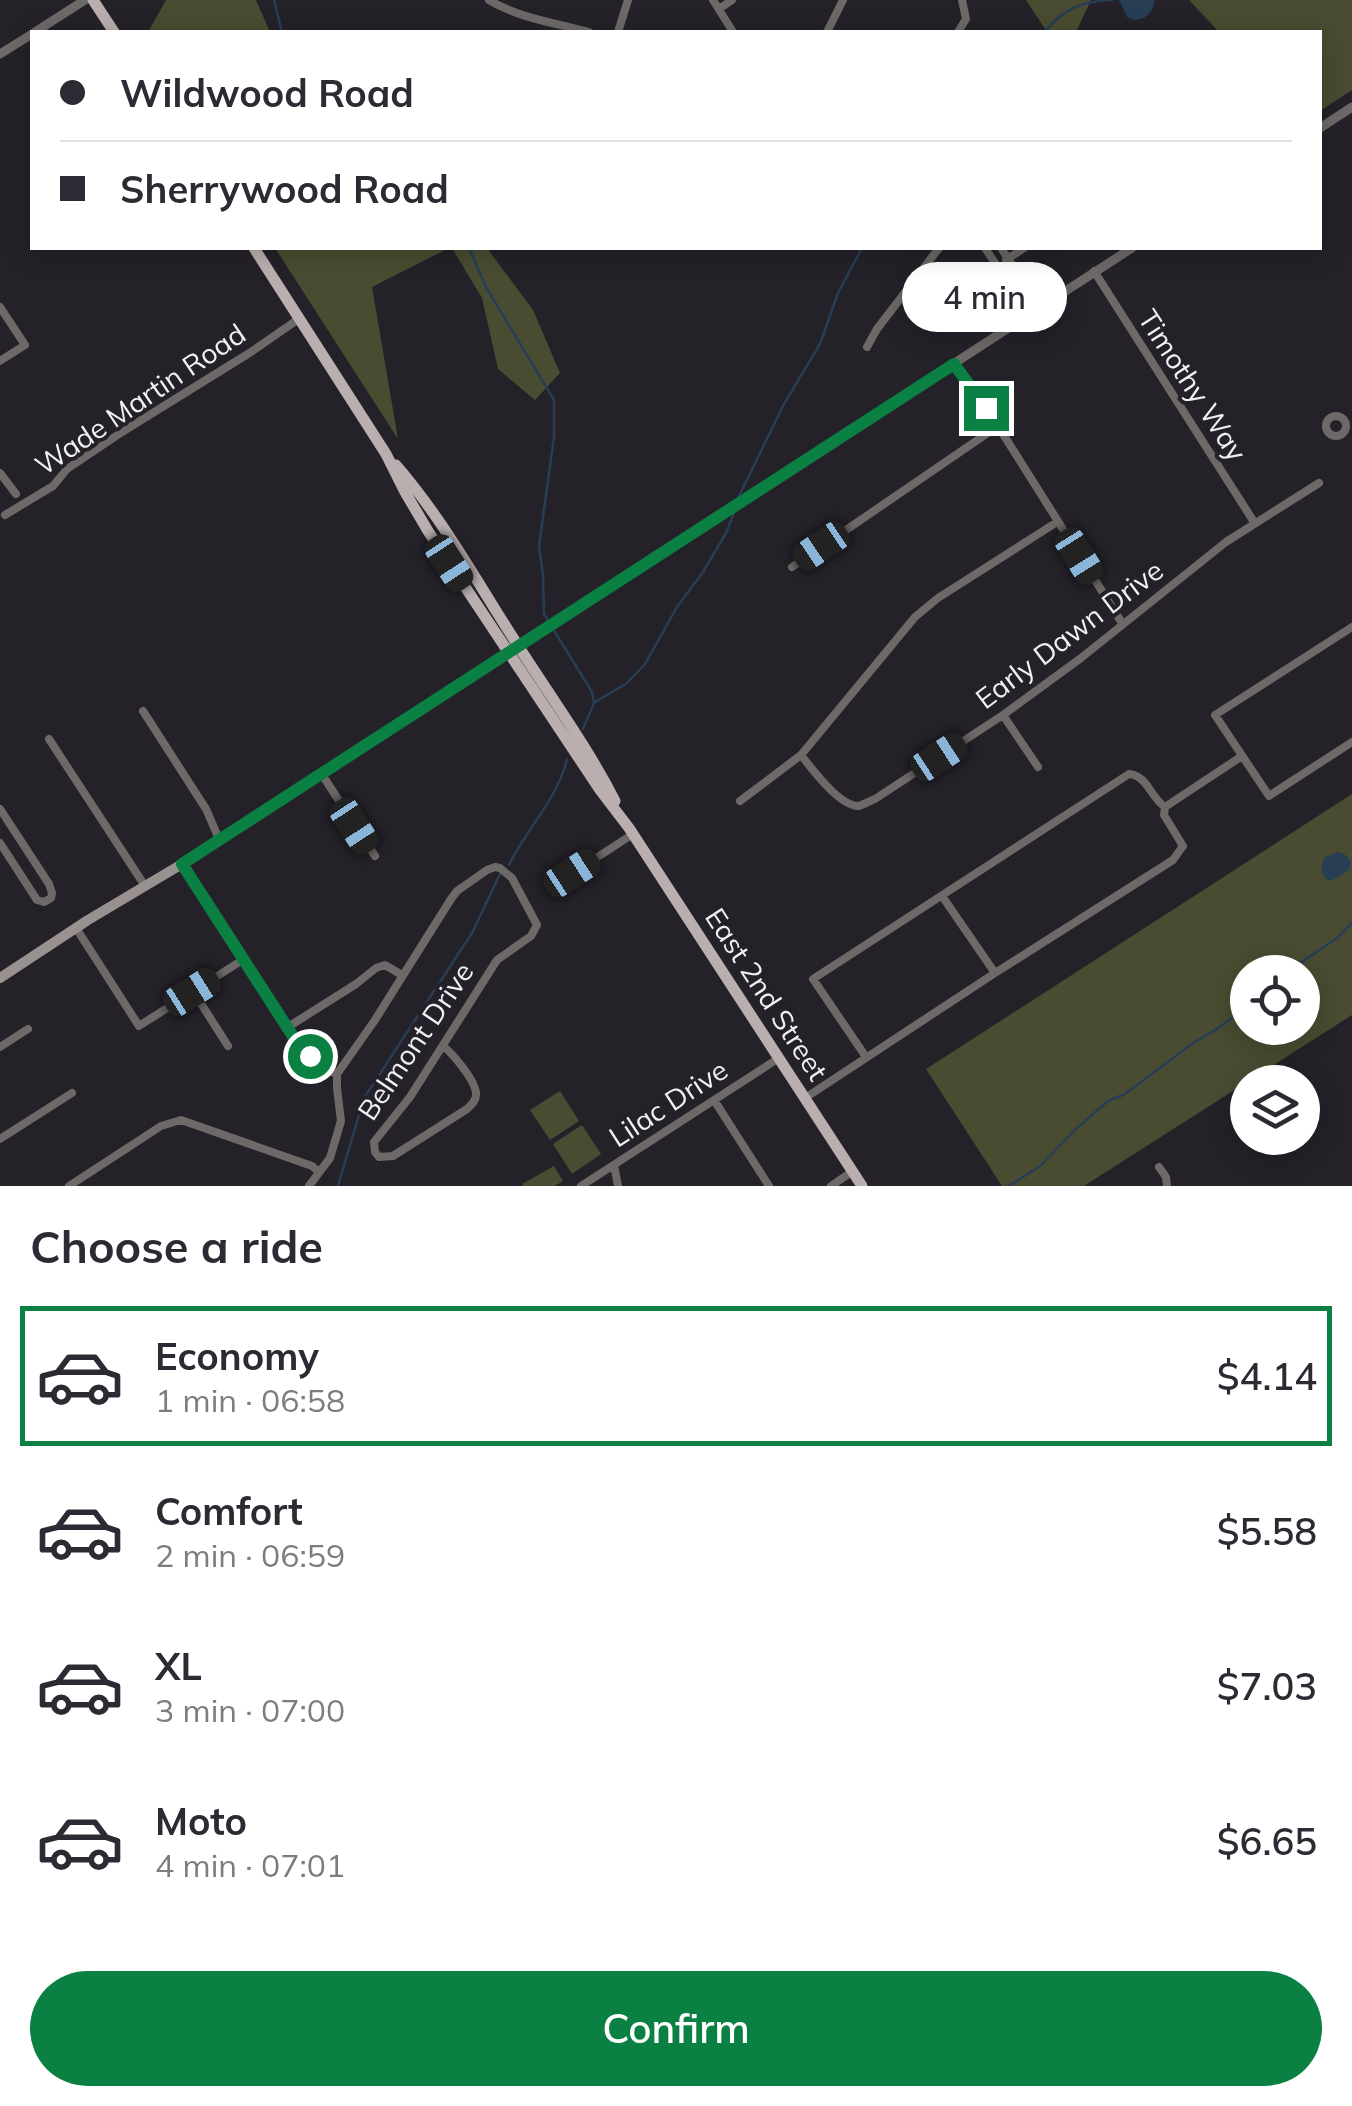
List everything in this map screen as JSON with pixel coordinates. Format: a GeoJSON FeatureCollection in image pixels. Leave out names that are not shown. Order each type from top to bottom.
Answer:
{"type":"FeatureCollection","features":[{"type":"Feature","properties":{"kind":"main road"},"geometry":{"type":"LineString","coordinates":[[93,0],[113,30]]}},
{"type":"Feature","properties":{"kind":"main road","name":"East 2nd Street"},"geometry":{"type":"LineString","coordinates":[[255,250],[386,454],[428,531],[592,760],[631,831],[862,1186]]}},
{"type":"Feature","properties":{"kind":"main road","name":"East 2nd Street"},"geometry":{"type":"LineString","coordinates":[[386,454],[414,486],[461,556],[513,650]]}},
{"type":"Feature","properties":{"kind":"main road"},"geometry":{"type":"LineString","coordinates":[[428,531],[434,531],[461,556]]}},
{"type":"Feature","properties":{"kind":"main road"},"geometry":{"type":"LineString","coordinates":[[0,978],[513,650]]}},
{"type":"Feature","properties":{"kind":"street"},"geometry":{"type":"LineString","coordinates":[[39,30],[85,0]]}},
{"type":"Feature","properties":{"kind":"street"},"geometry":{"type":"LineString","coordinates":[[488,0],[500,7],[582,30]]}},
{"type":"Feature","properties":{"kind":"street"},"geometry":{"type":"LineString","coordinates":[[619,30],[628,0]]}},
{"type":"Feature","properties":{"kind":"street"},"geometry":{"type":"LineString","coordinates":[[732,0],[716,4],[733,30]]}},
{"type":"Feature","properties":{"kind":"street"},"geometry":{"type":"LineString","coordinates":[[828,30],[843,0]]}},
{"type":"Feature","properties":{"kind":"street"},"geometry":{"type":"LineString","coordinates":[[959,30],[966,19],[962,0]]}},
{"type":"Feature","properties":{"kind":"street"},"geometry":{"type":"LineString","coordinates":[[0,54],[30,35]]}},
{"type":"Feature","properties":{"kind":"street"},"geometry":{"type":"LineString","coordinates":[[1322,127],[1352,107]]}},
{"type":"Feature","properties":{"kind":"street"},"geometry":{"type":"LineString","coordinates":[[867,347],[937,250]]}},
{"type":"Feature","properties":{"kind":"street"},"geometry":{"type":"LineString","coordinates":[[987,250],[1028,314]]}},
{"type":"Feature","properties":{"kind":"street"},"geometry":{"type":"LineString","coordinates":[[1002,250],[1040,306]]}},
{"type":"Feature","properties":{"kind":"street"},"geometry":{"type":"LineString","coordinates":[[998,265],[1021,250]]}},
{"type":"Feature","properties":{"kind":"street"},"geometry":{"type":"LineString","coordinates":[[513,650],[1129,250]]}},
{"type":"Feature","properties":{"kind":"street","name":"Timothy Way"},"geometry":{"type":"LineString","coordinates":[[1094,271],[1254,522]]}},
{"type":"Feature","properties":{"kind":"street"},"geometry":{"type":"LineString","coordinates":[[916,277],[941,296]]}},
{"type":"Feature","properties":{"kind":"street"},"geometry":{"type":"LineString","coordinates":[[0,307],[25,345],[0,362]]}},
{"type":"Feature","properties":{"kind":"street","name":"Wade Martin Road"},"geometry":{"type":"LineString","coordinates":[[6,515],[53,486],[66,469],[300,318]]}},
{"type":"Feature","properties":{"kind":"street"},"geometry":{"type":"LineString","coordinates":[[954,364],[998,426],[1122,623]]}},
{"type":"Feature","properties":{"kind":"street"},"geometry":{"type":"LineString","coordinates":[[1344,419],[1352,412]]}},
{"type":"Feature","properties":{"kind":"street"},"geometry":{"type":"LineString","coordinates":[[792,566],[998,426]]}},
{"type":"Feature","properties":{"kind":"street"},"geometry":{"type":"LineString","coordinates":[[0,473],[16,494]]}},
{"type":"Feature","properties":{"kind":"street","name":"Early Dawn Drive"},"geometry":{"type":"LineString","coordinates":[[801,755],[830,789],[849,804],[858,806],[875,799],[1081,658],[1254,522],[1319,483]]}},
{"type":"Feature","properties":{"kind":"street"},"geometry":{"type":"LineString","coordinates":[[740,801],[801,755],[915,617],[938,598],[1058,522]]}},
{"type":"Feature","properties":{"kind":"street"},"geometry":{"type":"LineString","coordinates":[[1352,626],[1215,715],[1269,796],[1352,742]]}},
{"type":"Feature","properties":{"kind":"street"},"geometry":{"type":"LineString","coordinates":[[142,711],[206,809],[219,839]]}},
{"type":"Feature","properties":{"kind":"street"},"geometry":{"type":"LineString","coordinates":[[1003,715],[1038,768]]}},
{"type":"Feature","properties":{"kind":"street"},"geometry":{"type":"LineString","coordinates":[[50,739],[145,886]]}},
{"type":"Feature","properties":{"kind":"street"},"geometry":{"type":"LineString","coordinates":[[805,1098],[1173,860],[1183,846],[1164,815],[1165,808],[1242,756]]}},
{"type":"Feature","properties":{"kind":"street"},"geometry":{"type":"LineString","coordinates":[[321,773],[374,856]]}},
{"type":"Feature","properties":{"kind":"street"},"geometry":{"type":"LineString","coordinates":[[866,1057],[812,980],[1128,774],[1141,777],[1165,808]]}},
{"type":"Feature","properties":{"kind":"street"},"geometry":{"type":"LineString","coordinates":[[0,809],[49,884],[49,900],[36,900],[2,849]]}},
{"type":"Feature","properties":{"kind":"street"},"geometry":{"type":"LineString","coordinates":[[572,873],[631,831]]}},
{"type":"Feature","properties":{"kind":"street"},"geometry":{"type":"LineString","coordinates":[[182,864],[288,1027],[310,1056],[338,1074]]}},
{"type":"Feature","properties":{"kind":"street","name":"Belmont Drive"},"geometry":{"type":"LineString","coordinates":[[402,976],[458,891],[495,867],[512,878],[537,925],[531,936],[498,960],[410,1097],[374,1142],[379,1157],[393,1156],[474,1102],[474,1087],[455,1056],[443,1046]]}},
{"type":"Feature","properties":{"kind":"street"},"geometry":{"type":"LineString","coordinates":[[942,896],[994,973]]}},
{"type":"Feature","properties":{"kind":"street"},"geometry":{"type":"LineString","coordinates":[[76,928],[140,1026],[244,959]]}},
{"type":"Feature","properties":{"kind":"street"},"geometry":{"type":"LineString","coordinates":[[288,1027],[376,968],[384,965],[402,976],[338,1074],[341,1121],[330,1158],[308,1186]]}},
{"type":"Feature","properties":{"kind":"street"},"geometry":{"type":"LineString","coordinates":[[192,992],[228,1046]]}},
{"type":"Feature","properties":{"kind":"street"},"geometry":{"type":"LineString","coordinates":[[0,1047],[28,1030]]}},
{"type":"Feature","properties":{"kind":"street","name":"Lilac Drive"},"geometry":{"type":"LineString","coordinates":[[581,1186],[779,1058]]}},
{"type":"Feature","properties":{"kind":"street"},"geometry":{"type":"LineString","coordinates":[[0,1139],[72,1093]]}},
{"type":"Feature","properties":{"kind":"street"},"geometry":{"type":"LineString","coordinates":[[714,1100],[770,1186]]}},
{"type":"Feature","properties":{"kind":"street"},"geometry":{"type":"LineString","coordinates":[[69,1186],[160,1126],[181,1120],[312,1166],[319,1172]]}},
{"type":"Feature","properties":{"kind":"street"},"geometry":{"type":"LineString","coordinates":[[614,1165],[618,1186]]}},
{"type":"Feature","properties":{"kind":"street"},"geometry":{"type":"LineString","coordinates":[[1159,1167],[1167,1186]]}},
{"type":"Feature","properties":{"kind":"street"},"geometry":{"type":"LineString","coordinates":[[831,1186],[852,1171]]}},
{"type":"Feature","properties":{"kind":"green space"},"geometry":{"type":"Polygon","coordinates":[[[166,0],[256,0],[269,30],[149,30],[166,0]]]}},
{"type":"Feature","properties":{"kind":"green space"},"geometry":{"type":"Polygon","coordinates":[[[1026,0],[1091,0],[1077,30],[1046,30],[1026,0]]]}},
{"type":"Feature","properties":{"kind":"green space"},"geometry":{"type":"Polygon","coordinates":[[[1189,0],[1352,0],[1352,90],[1322,110],[1322,30],[1217,30],[1189,0]]]}},
{"type":"Feature","properties":{"kind":"green space"},"geometry":{"type":"Polygon","coordinates":[[[276,250],[445,250],[372,287],[398,439],[276,250]]]}},
{"type":"Feature","properties":{"kind":"green space"},"geometry":{"type":"Polygon","coordinates":[[[453,250],[488,250],[533,310],[560,373],[535,400],[498,369],[482,298],[453,250]]]}},
{"type":"Feature","properties":{"kind":"green space"},"geometry":{"type":"Polygon","coordinates":[[[1352,794],[1352,1015],[1320,1035],[1320,955],[1230,955],[1230,1045],[1305,1045],[1274,1065],[1230,1065],[1230,1093],[1084,1186],[1002,1186],[926,1069],[1352,794]]]}},
{"type":"Feature","properties":{"kind":"green space"},"geometry":{"type":"Polygon","coordinates":[[[560,1091],[579,1121],[550,1140],[530,1110],[560,1091]]]}},
{"type":"Feature","properties":{"kind":"green space"},"geometry":{"type":"Polygon","coordinates":[[[582,1125],[601,1154],[572,1174],[553,1144],[582,1125]]]}},
{"type":"Feature","properties":{"kind":"green space"},"geometry":{"type":"Polygon","coordinates":[[[554,1166],[563,1181],[555,1186],[523,1186],[522,1184],[554,1166]]]}},
{"type":"Feature","properties":{"kind":"water"},"geometry":{"type":"Polygon","coordinates":[[[1119,0],[1155,0],[1149,14],[1134,20],[1127,17],[1119,0]]]}},
{"type":"Feature","properties":{"kind":"water"},"geometry":{"type":"Polygon","coordinates":[[[1337,852],[1351,862],[1349,870],[1327,880],[1322,868],[1324,858],[1337,852]]]}},
{"type":"Feature","properties":{"kind":"waterway"},"geometry":{"type":"LineString","coordinates":[[274,0],[282,30]]}},
{"type":"Feature","properties":{"kind":"waterway"},"geometry":{"type":"LineString","coordinates":[[1047,30],[1074,8],[1112,0]]}},
{"type":"Feature","properties":{"kind":"waterway"},"geometry":{"type":"LineString","coordinates":[[470,250],[486,287],[554,400],[554,437],[539,546],[544,614],[549,622]]}},
{"type":"Feature","properties":{"kind":"waterway"},"geometry":{"type":"LineString","coordinates":[[738,498],[784,404],[820,344],[838,293],[861,250]]}},
{"type":"Feature","properties":{"kind":"waterway"},"geometry":{"type":"LineString","coordinates":[[595,702],[627,683],[645,664],[726,533],[734,513]]}},
{"type":"Feature","properties":{"kind":"waterway"},"geometry":{"type":"LineString","coordinates":[[553,629],[592,692],[594,703],[583,729]]}},
{"type":"Feature","properties":{"kind":"waterway"},"geometry":{"type":"LineString","coordinates":[[509,865],[557,787],[567,759]]}},
{"type":"Feature","properties":{"kind":"waterway"},"geometry":{"type":"LineString","coordinates":[[338,1186],[364,1098],[472,933],[500,874]]}},
{"type":"Feature","properties":{"kind":"waterway"},"geometry":{"type":"LineString","coordinates":[[1312,955],[1352,923]]}},
{"type":"Feature","properties":{"kind":"waterway"},"geometry":{"type":"LineString","coordinates":[[1009,1186],[1040,1166],[1108,1101],[1125,1094],[1230,1019]]}},
{"type":"Feature","properties":{"kind":"route"},"geometry":{"type":"LineString","coordinates":[[310,1056],[296,1041],[182,864],[954,364],[986,408]]}}]}
